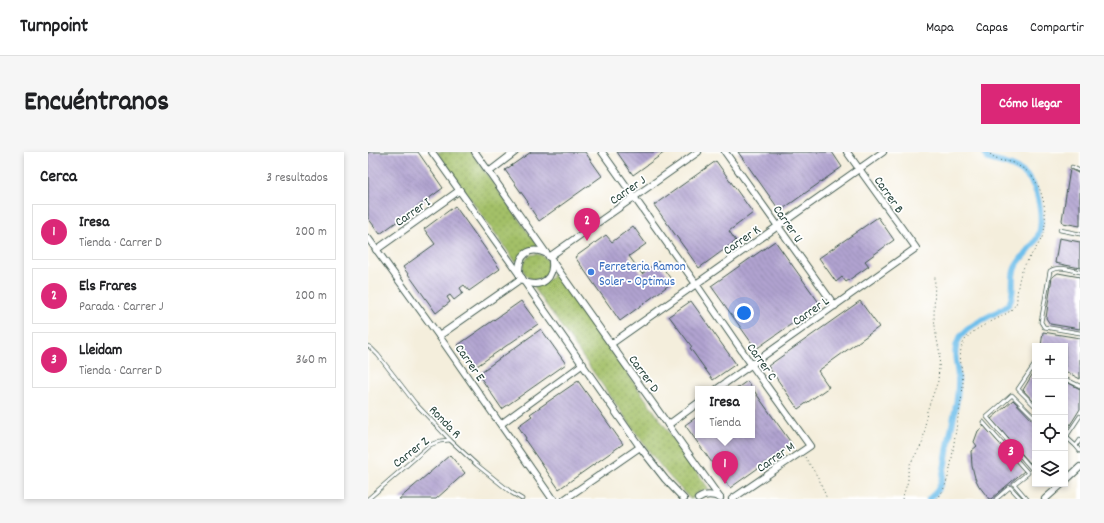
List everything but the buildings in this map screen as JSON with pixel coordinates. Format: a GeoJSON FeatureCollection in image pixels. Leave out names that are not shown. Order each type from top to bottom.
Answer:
{"type":"FeatureCollection","features":[{"type":"Feature","properties":{"kind":"street"},"geometry":{"type":"LineString","coordinates":[[432,152],[583,364],[640,447],[665,479],[684,499]]}},
{"type":"Feature","properties":{"kind":"street","name":"Carrer D"},"geometry":{"type":"LineString","coordinates":[[475,152],[721,499]]}},
{"type":"Feature","properties":{"kind":"street"},"geometry":{"type":"LineString","coordinates":[[488,172],[515,152]]}},
{"type":"Feature","properties":{"kind":"street","name":"Carrer C"},"geometry":{"type":"LineString","coordinates":[[602,152],[810,446]]}},
{"type":"Feature","properties":{"kind":"street","name":"Carrer J"},"geometry":{"type":"LineString","coordinates":[[549,257],[698,152]]}},
{"type":"Feature","properties":{"kind":"street","name":"Carrer U"},"geometry":{"type":"LineString","coordinates":[[725,152],[835,306]]}},
{"type":"Feature","properties":{"kind":"street","name":"Carrer B"},"geometry":{"type":"LineString","coordinates":[[847,152],[916,248]]}},
{"type":"Feature","properties":{"kind":"street","name":"Carrer K"},"geometry":{"type":"LineString","coordinates":[[611,344],[883,152]]}},
{"type":"Feature","properties":{"kind":"street","name":"Carrer I"},"geometry":{"type":"LineString","coordinates":[[376,250],[460,190]]}},
{"type":"Feature","properties":{"kind":"street","name":"Carrer E"},"geometry":{"type":"LineString","coordinates":[[368,238],[554,499]]}},
{"type":"Feature","properties":{"kind":"street","name":"Carrer L"},"geometry":{"type":"LineString","coordinates":[[721,386],[916,248]]}},
{"type":"Feature","properties":{"kind":"street"},"geometry":{"type":"LineString","coordinates":[[536,250],[549,257],[552,272],[545,281],[535,284],[522,278],[520,262],[526,254],[536,250]]}},
{"type":"Feature","properties":{"kind":"street"},"geometry":{"type":"LineString","coordinates":[[439,336],[522,278]]}},
{"type":"Feature","properties":{"kind":"street"},"geometry":{"type":"LineString","coordinates":[[500,424],[583,364]]}},
{"type":"Feature","properties":{"kind":"street"},"geometry":{"type":"LineString","coordinates":[[668,425],[695,405]]}},
{"type":"Feature","properties":{"kind":"street","name":"Carrer M"},"geometry":{"type":"LineString","coordinates":[[732,499],[810,446]]}},
{"type":"Feature","properties":{"kind":"street"},"geometry":{"type":"LineString","coordinates":[[565,499],[640,447]]}},
{"type":"Feature","properties":{"kind":"street"},"geometry":{"type":"LineString","coordinates":[[1068,478],[1080,467]]}},
{"type":"Feature","properties":{"kind":"street"},"geometry":{"type":"LineString","coordinates":[[1045,499],[1059,487]]}},
{"type":"Feature","properties":{"kind":"street"},"geometry":{"type":"LineString","coordinates":[[698,499],[704,495],[710,494],[721,499]]}},
{"type":"Feature","properties":{"kind":"lane"},"geometry":{"type":"LineString","coordinates":[[1072,167],[1080,171]]}},
{"type":"Feature","properties":{"kind":"lane"},"geometry":{"type":"LineString","coordinates":[[1060,230],[1080,234]]}},
{"type":"Feature","properties":{"kind":"lane"},"geometry":{"type":"LineString","coordinates":[[1080,272],[1058,268],[1050,270],[1041,322],[1044,327],[1080,333]]}},
{"type":"Feature","properties":{"kind":"lane","name":"Ronda R"},"geometry":{"type":"LineString","coordinates":[[368,346],[378,355],[415,403],[450,440],[477,465],[512,493],[522,499]]}},
{"type":"Feature","properties":{"kind":"lane"},"geometry":{"type":"LineString","coordinates":[[1032,368],[1018,389],[1032,403]]}},
{"type":"Feature","properties":{"kind":"lane"},"geometry":{"type":"LineString","coordinates":[[1068,380],[1080,386]]}},
{"type":"Feature","properties":{"kind":"lane"},"geometry":{"type":"LineString","coordinates":[[1032,415],[1012,395],[987,417],[1032,468]]}},
{"type":"Feature","properties":{"kind":"lane"},"geometry":{"type":"LineString","coordinates":[[1068,433],[1080,416]]}},
{"type":"Feature","properties":{"kind":"lane"},"geometry":{"type":"LineString","coordinates":[[983,422],[1028,472],[1014,484],[1027,499]]}},
{"type":"Feature","properties":{"kind":"lane"},"geometry":{"type":"LineString","coordinates":[[1068,438],[1080,451]]}},
{"type":"Feature","properties":{"kind":"lane","name":"Carrer Z"},"geometry":{"type":"LineString","coordinates":[[368,499],[430,445],[440,441],[450,440]]}},
{"type":"Feature","properties":{"kind":"lane"},"geometry":{"type":"LineString","coordinates":[[1076,446],[1080,440]]}},
{"type":"Feature","properties":{"kind":"lane"},"geometry":{"type":"LineString","coordinates":[[996,499],[1010,486],[1021,499]]}},
{"type":"Feature","properties":{"kind":"path"},"geometry":{"type":"LineString","coordinates":[[937,499],[947,480],[952,454],[962,394],[960,359],[964,340],[974,332],[1010,311],[1016,304],[1020,275],[1026,263],[1036,250],[1045,224],[1043,200],[1033,178],[1025,170],[1013,163],[996,160],[991,156],[990,152]]}},
{"type":"Feature","properties":{"kind":"path"},"geometry":{"type":"LineString","coordinates":[[902,499],[907,488],[910,464],[923,442],[927,410],[938,380],[940,354],[934,317],[935,276]]}},
{"type":"Feature","properties":{"kind":"path"},"geometry":{"type":"LineString","coordinates":[[802,451],[818,479],[826,499]]}},
{"type":"Feature","properties":{"kind":"green space"},"geometry":{"type":"Polygon","coordinates":[[[437,152],[471,152],[537,245],[537,248],[515,261],[437,152]]]}},
{"type":"Feature","properties":{"kind":"green space"},"geometry":{"type":"Polygon","coordinates":[[[536,254],[545,258],[549,267],[545,276],[536,280],[527,276],[523,267],[527,258],[536,254]]]}},
{"type":"Feature","properties":{"kind":"green space"},"geometry":{"type":"Polygon","coordinates":[[[554,272],[556,272],[709,489],[697,493],[692,499],[690,499],[651,454],[535,289],[535,286],[551,278],[554,272]]]}},
{"type":"Feature","properties":{"kind":"waterway"},"geometry":{"type":"LineString","coordinates":[[929,499],[937,491],[941,483],[955,413],[958,384],[955,351],[958,341],[971,326],[1009,304],[1012,295],[1015,268],[1035,242],[1039,231],[1039,204],[1037,195],[1030,180],[1017,168],[988,159],[985,152]]}},
{"type":"Feature","properties":{"kind":"place","name":"Els Frares"},"geometry":{"type":"Point","coordinates":[587,241]}},
{"type":"Feature","properties":{"kind":"place","name":"Ferreteria Ramon Soler - Optimus"},"geometry":{"type":"Point","coordinates":[591,272]}},
{"type":"Feature","properties":{"kind":"place","name":"Lleidam"},"geometry":{"type":"Point","coordinates":[1011,472]}},
{"type":"Feature","properties":{"kind":"place","name":"Iresa"},"geometry":{"type":"Point","coordinates":[725,484]}}]}
